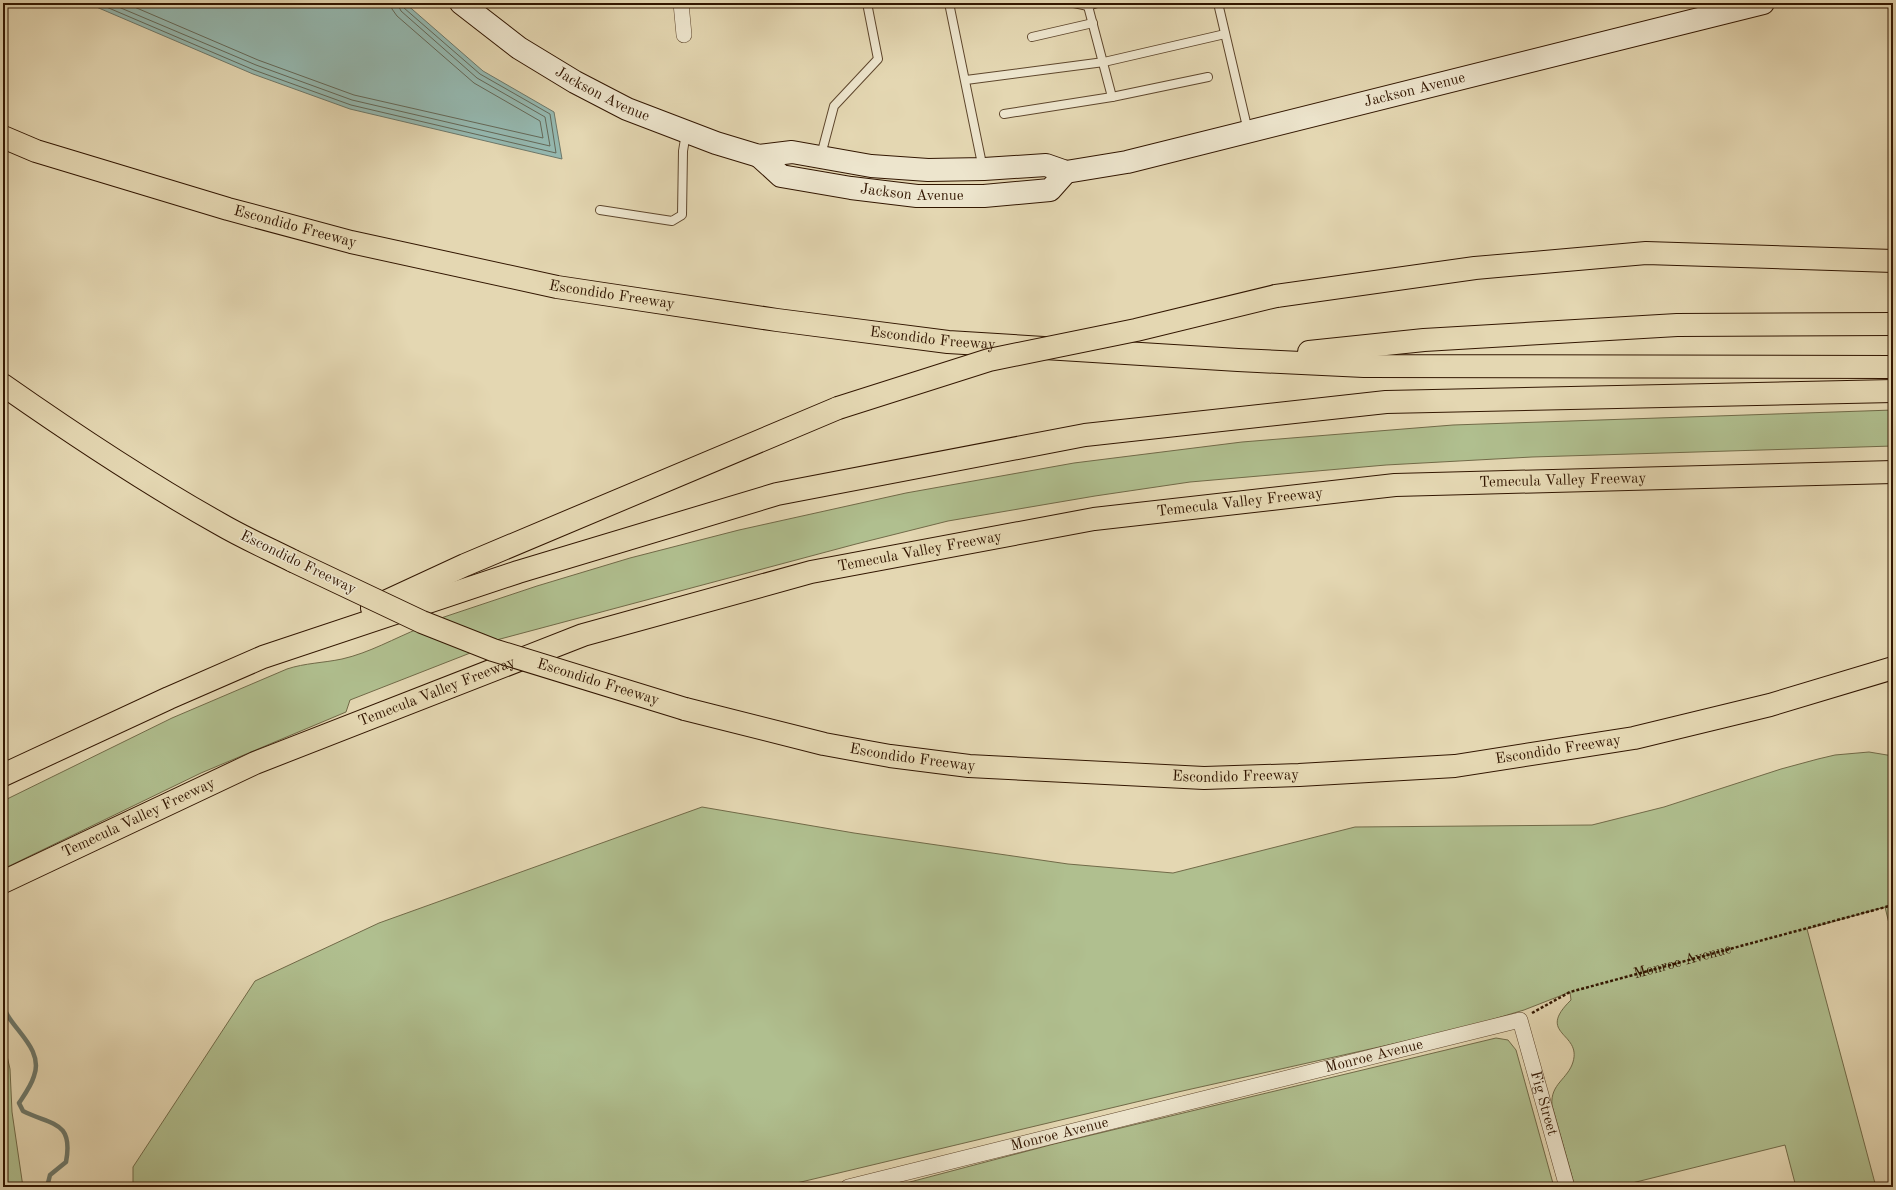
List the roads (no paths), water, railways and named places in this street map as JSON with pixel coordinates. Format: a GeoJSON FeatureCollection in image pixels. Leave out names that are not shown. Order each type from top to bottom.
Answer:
{"type":"FeatureCollection","features":[{"type":"Feature","properties":{"kind":"highway"},"geometry":{"type":"LineString","coordinates":[[3,132],[36,151]]}},
{"type":"Feature","properties":{"kind":"highway","name":"Escondido Freeway"},"geometry":{"type":"LineString","coordinates":[[3,137],[36,151],[228,209],[351,242],[557,287],[777,320],[948,342],[1238,360]]}},
{"type":"Feature","properties":{"kind":"highway"},"geometry":{"type":"LineString","coordinates":[[3,776],[169,698],[465,565],[838,408],[989,360],[1136,330],[1276,296],[1474,268],[1646,253],[1893,261]]}},
{"type":"Feature","properties":{"kind":"highway"},"geometry":{"type":"LineString","coordinates":[[1238,360],[1424,340],[1677,325],[1893,324]]}},
{"type":"Feature","properties":{"kind":"highway"},"geometry":{"type":"LineString","coordinates":[[1238,360],[1372,366],[1893,367]]}},
{"type":"Feature","properties":{"kind":"highway","name":"Escondido Freeway"},"geometry":{"type":"LineString","coordinates":[[3,385],[59,424],[167,493],[221,525],[422,622],[493,650],[685,709],[824,744],[890,756],[969,766],[1196,777],[1300,775],[1455,766],[1634,738],[1770,705],[1893,668]]}},
{"type":"Feature","properties":{"kind":"highway"},"geometry":{"type":"LineString","coordinates":[[263,657],[518,572],[776,494],[1085,435],[1386,402],[1893,391]]}},
{"type":"Feature","properties":{"kind":"highway","name":"Temecula Valley Freeway"},"geometry":{"type":"LineString","coordinates":[[3,882],[255,763],[569,641],[591,633],[811,572],[1094,519],[1395,485],[1893,472]]}},
{"type":"Feature","properties":{"kind":"main road","name":"Jackson Avenue"},"geometry":{"type":"LineString","coordinates":[[460,3],[519,48],[575,82],[627,109],[686,132],[759,156],[781,176],[820,183],[917,196],[984,196],[1050,190],[1066,172]]}},
{"type":"Feature","properties":{"kind":"main road","name":"Jackson Avenue"},"geometry":{"type":"LineString","coordinates":[[759,156],[792,152],[871,166],[921,170],[984,169],[1046,165],[1066,172],[1127,162],[1321,112],[1763,3]]}},
{"type":"Feature","properties":{"kind":"main road"},"geometry":{"type":"LineString","coordinates":[[820,183],[844,175],[870,179],[962,183],[974,180],[984,169]]}},
{"type":"Feature","properties":{"kind":"street"},"geometry":{"type":"LineString","coordinates":[[681,3],[684,35]]}},
{"type":"Feature","properties":{"kind":"street","name":"Monroe Avenue"},"geometry":{"type":"LineString","coordinates":[[848,1187],[1520,1020]]}},
{"type":"Feature","properties":{"kind":"street","name":"Fig Street"},"geometry":{"type":"LineString","coordinates":[[1520,1020],[1567,1187]]}},
{"type":"Feature","properties":{"kind":"lane"},"geometry":{"type":"LineString","coordinates":[[820,158],[834,106],[878,59],[867,3]]}},
{"type":"Feature","properties":{"kind":"lane"},"geometry":{"type":"LineString","coordinates":[[949,3],[984,169]]}},
{"type":"Feature","properties":{"kind":"lane"},"geometry":{"type":"LineString","coordinates":[[1074,3],[1088,6],[1097,3]]}},
{"type":"Feature","properties":{"kind":"lane"},"geometry":{"type":"LineString","coordinates":[[1218,3],[1248,132]]}},
{"type":"Feature","properties":{"kind":"lane"},"geometry":{"type":"LineString","coordinates":[[1088,6],[1112,97]]}},
{"type":"Feature","properties":{"kind":"lane"},"geometry":{"type":"LineString","coordinates":[[1032,37],[1093,23]]}},
{"type":"Feature","properties":{"kind":"lane"},"geometry":{"type":"LineString","coordinates":[[966,80],[1104,62],[1225,34]]}},
{"type":"Feature","properties":{"kind":"lane"},"geometry":{"type":"LineString","coordinates":[[1004,114],[1112,97],[1208,77]]}},
{"type":"Feature","properties":{"kind":"lane"},"geometry":{"type":"LineString","coordinates":[[600,210],[672,221],[682,215],[683,151],[686,132]]}},
{"type":"Feature","properties":{"kind":"water"},"geometry":{"type":"Polygon","coordinates":[[[87,3],[405,3],[483,71],[554,112],[562,159],[350,109],[253,74],[87,3]]]}},
{"type":"Feature","properties":{"kind":"waterway"},"geometry":{"type":"LineString","coordinates":[[3,995],[4,1006],[7,1014],[33,1051],[35,1059],[36,1067],[33,1080],[19,1103],[23,1111],[58,1126],[63,1131],[66,1138],[68,1148],[66,1162],[50,1175],[47,1187]]}}]}
